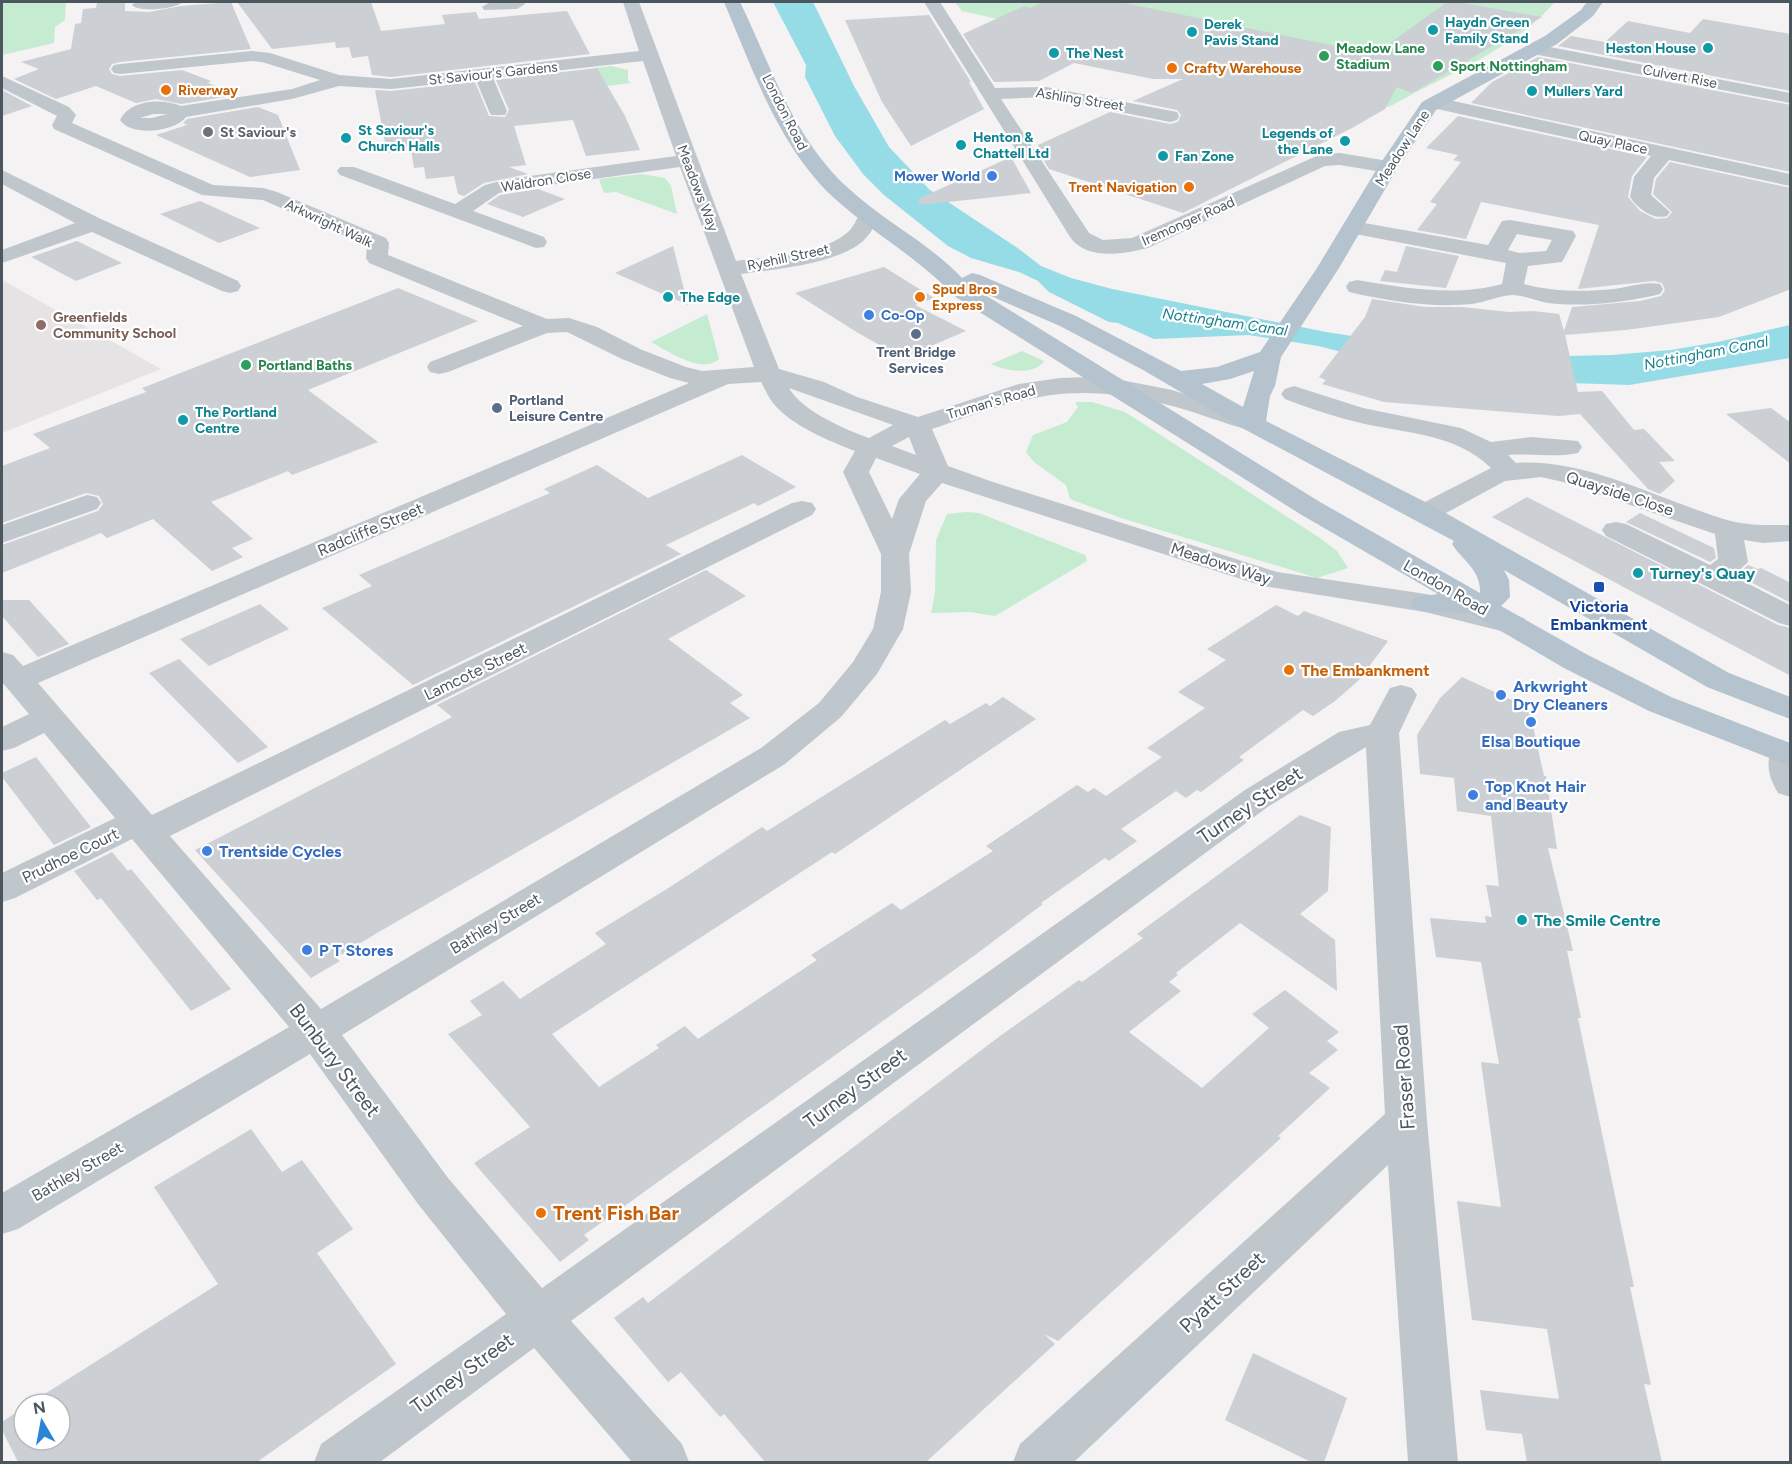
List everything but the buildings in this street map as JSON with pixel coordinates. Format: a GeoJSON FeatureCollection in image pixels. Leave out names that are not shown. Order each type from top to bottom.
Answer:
{"type":"FeatureCollection","features":[{"type":"Feature","properties":{"kind":"main road","name":"London Road"},"geometry":{"type":"LineString","coordinates":[[732,2],[804,152],[837,189],[868,217],[946,272],[962,291],[1310,508],[1475,604],[1575,661],[1789,765]]}},
{"type":"Feature","properties":{"kind":"main road","name":"Meadow Lane"},"geometry":{"type":"LineString","coordinates":[[1254,424],[1257,396],[1263,386],[1269,357],[1429,106],[1551,40],[1587,13],[1595,2]]}},
{"type":"Feature","properties":{"kind":"main road","name":"London Road"},"geometry":{"type":"LineString","coordinates":[[946,272],[982,283],[1068,321],[1179,380],[1254,424],[1436,519],[1719,680],[1791,709]]}},
{"type":"Feature","properties":{"kind":"main road"},"geometry":{"type":"LineString","coordinates":[[1179,380],[1221,374],[1269,357]]}},
{"type":"Feature","properties":{"kind":"main road"},"geometry":{"type":"LineString","coordinates":[[1426,603],[1475,604],[1495,597],[1496,583],[1485,563],[1436,519]]}},
{"type":"Feature","properties":{"kind":"street"},"geometry":{"type":"LineString","coordinates":[[140,5],[176,2]]}},
{"type":"Feature","properties":{"kind":"street","name":"Meadows Way"},"geometry":{"type":"LineString","coordinates":[[631,2],[687,160],[768,374],[783,399],[806,417],[842,437],[871,448],[929,480],[1273,580],[1426,603],[1513,625]]}},
{"type":"Feature","properties":{"kind":"street","name":"Iremonger Road"},"geometry":{"type":"LineString","coordinates":[[932,2],[1081,237],[1097,246],[1114,248],[1140,243],[1321,160],[1340,159],[1388,167]]}},
{"type":"Feature","properties":{"kind":"street"},"geometry":{"type":"LineString","coordinates":[[490,7],[518,5]]}},
{"type":"Feature","properties":{"kind":"street","name":"Culvert Rise"},"geometry":{"type":"LineString","coordinates":[[1534,49],[1791,98]]}},
{"type":"Feature","properties":{"kind":"street","name":"St Saviour's Gardens"},"geometry":{"type":"LineString","coordinates":[[120,69],[149,62],[252,56],[264,57],[337,80],[391,84],[649,55]]}},
{"type":"Feature","properties":{"kind":"street"},"geometry":{"type":"LineString","coordinates":[[483,74],[501,104]]}},
{"type":"Feature","properties":{"kind":"street","name":"St Saviour's Gardens"},"geometry":{"type":"LineString","coordinates":[[179,112],[302,92],[337,80]]}},
{"type":"Feature","properties":{"kind":"street","name":"Arkwright Walk"},"geometry":{"type":"LineString","coordinates":[[2,81],[62,111],[66,115],[61,125],[108,147],[215,193],[270,196],[378,243],[377,258],[544,326],[569,326],[589,332],[631,354],[679,373],[702,378],[768,374]]}},
{"type":"Feature","properties":{"kind":"street","name":"Ashling Street"},"geometry":{"type":"LineString","coordinates":[[989,94],[1046,92],[1170,116]]}},
{"type":"Feature","properties":{"kind":"street","name":"Quay Place"},"geometry":{"type":"LineString","coordinates":[[1435,103],[1791,180]]}},
{"type":"Feature","properties":{"kind":"street"},"geometry":{"type":"LineString","coordinates":[[1660,212],[1640,197],[1644,177],[1664,153]]}},
{"type":"Feature","properties":{"kind":"street","name":"Waldron Close"},"geometry":{"type":"LineString","coordinates":[[457,212],[492,189],[508,185],[558,176],[687,160]]}},
{"type":"Feature","properties":{"kind":"street"},"geometry":{"type":"LineString","coordinates":[[347,171],[536,242]]}},
{"type":"Feature","properties":{"kind":"street"},"geometry":{"type":"LineString","coordinates":[[2,176],[93,224],[230,286]]}},
{"type":"Feature","properties":{"kind":"street","name":"Ryehill Street"},"geometry":{"type":"LineString","coordinates":[[730,269],[787,259],[842,244],[854,238],[868,217]]}},
{"type":"Feature","properties":{"kind":"street"},"geometry":{"type":"LineString","coordinates":[[2,257],[93,224]]}},
{"type":"Feature","properties":{"kind":"street"},"geometry":{"type":"LineString","coordinates":[[1353,227],[1495,252],[1518,260],[1554,257],[1565,236],[1509,226],[1495,252]]}},
{"type":"Feature","properties":{"kind":"street"},"geometry":{"type":"LineString","coordinates":[[1512,288],[1518,260]]}},
{"type":"Feature","properties":{"kind":"street"},"geometry":{"type":"LineString","coordinates":[[1357,287],[1434,300],[1464,298],[1512,288],[1531,294],[1603,298],[1652,289]]}},
{"type":"Feature","properties":{"kind":"street"},"geometry":{"type":"LineString","coordinates":[[439,367],[544,326]]}},
{"type":"Feature","properties":{"kind":"street"},"geometry":{"type":"LineString","coordinates":[[768,374],[815,387],[848,402],[917,426],[929,480]]}},
{"type":"Feature","properties":{"kind":"street","name":"Radcliffe Street"},"geometry":{"type":"LineString","coordinates":[[10,671],[695,391],[722,377]]}},
{"type":"Feature","properties":{"kind":"street","name":"Truman's Road"},"geometry":{"type":"LineString","coordinates":[[871,448],[890,436],[917,426],[1033,389],[1064,385],[1118,387]]}},
{"type":"Feature","properties":{"kind":"street","name":"London Road"},"geometry":{"type":"LineString","coordinates":[[1118,387],[1179,398],[1254,424]]}},
{"type":"Feature","properties":{"kind":"street"},"geometry":{"type":"LineString","coordinates":[[1294,394],[1343,411],[1447,430],[1472,439],[1509,471]]}},
{"type":"Feature","properties":{"kind":"street","name":"Quayside Close"},"geometry":{"type":"LineString","coordinates":[[1487,450],[1531,445],[1569,447]]}},
{"type":"Feature","properties":{"kind":"street","name":"Bathley Street"},"geometry":{"type":"LineString","coordinates":[[6,1201],[316,1031],[773,756],[806,731],[830,710],[866,667],[888,629],[896,592],[894,554],[856,472],[859,459],[871,448]]}},
{"type":"Feature","properties":{"kind":"street","name":"Quayside Close"},"geometry":{"type":"LineString","coordinates":[[1436,519],[1485,480],[1509,471],[1541,469],[1570,475],[1728,529],[1763,534],[1791,533]]}},
{"type":"Feature","properties":{"kind":"street","name":"Bathley Street"},"geometry":{"type":"LineString","coordinates":[[894,554],[913,499],[929,480]]}},
{"type":"Feature","properties":{"kind":"street"},"geometry":{"type":"LineString","coordinates":[[2,535],[87,503]]}},
{"type":"Feature","properties":{"kind":"street","name":"Lamcote Street"},"geometry":{"type":"LineString","coordinates":[[143,827],[802,509]]}},
{"type":"Feature","properties":{"kind":"street"},"geometry":{"type":"LineString","coordinates":[[1712,577],[1733,562],[1728,529]]}},
{"type":"Feature","properties":{"kind":"street"},"geometry":{"type":"LineString","coordinates":[[1616,530],[1791,617]]}},
{"type":"Feature","properties":{"kind":"street","name":"Bunbury Street"},"geometry":{"type":"LineString","coordinates":[[10,671],[316,1031],[433,1191],[538,1318],[664,1462]]}},
{"type":"Feature","properties":{"kind":"street"},"geometry":{"type":"LineString","coordinates":[[1382,733],[1401,695]]}},
{"type":"Feature","properties":{"kind":"street"},"geometry":{"type":"LineString","coordinates":[[2,740],[50,717]]}},
{"type":"Feature","properties":{"kind":"street","name":"Fraser Road"},"geometry":{"type":"LineString","coordinates":[[1382,733],[1406,1121],[1433,1462]]}},
{"type":"Feature","properties":{"kind":"street","name":"Turney Street"},"geometry":{"type":"LineString","coordinates":[[339,1462],[1257,798],[1351,741],[1382,733]]}},
{"type":"Feature","properties":{"kind":"street","name":"Prudhoe Court"},"geometry":{"type":"LineString","coordinates":[[2,888],[143,827]]}},
{"type":"Feature","properties":{"kind":"street","name":"Pyatt Street"},"geometry":{"type":"LineString","coordinates":[[1038,1462],[1406,1121]]}},
{"type":"Feature","properties":{"kind":"shaded area","name":"Greenfields Community School"},"geometry":{"type":"Polygon","coordinates":[[[2,280],[161,369],[2,433],[2,280]]]}},
{"type":"Feature","properties":{"kind":"green space"},"geometry":{"type":"Polygon","coordinates":[[[2,2],[66,2],[65,20],[55,27],[54,43],[2,55],[2,2]]]}},
{"type":"Feature","properties":{"kind":"green space","name":"Meadow Lane Stadium"},"geometry":{"type":"Polygon","coordinates":[[[955,2],[1555,2],[1519,35],[1477,61],[1389,107],[962,11],[955,2]]]}},
{"type":"Feature","properties":{"kind":"green space"},"geometry":{"type":"Polygon","coordinates":[[[611,66],[628,70],[628,80],[631,83],[606,86],[596,68],[611,66]]]}},
{"type":"Feature","properties":{"kind":"green space"},"geometry":{"type":"Polygon","coordinates":[[[642,174],[665,178],[671,186],[677,214],[616,192],[604,193],[599,179],[642,174]]]}},
{"type":"Feature","properties":{"kind":"green space"},"geometry":{"type":"Polygon","coordinates":[[[707,314],[719,359],[712,363],[694,363],[685,360],[651,342],[707,314]]]}},
{"type":"Feature","properties":{"kind":"green space"},"geometry":{"type":"Polygon","coordinates":[[[1022,351],[1044,361],[1034,369],[1019,371],[991,364],[1022,351]]]}},
{"type":"Feature","properties":{"kind":"green space"},"geometry":{"type":"Polygon","coordinates":[[[1075,402],[1092,402],[1125,412],[1320,538],[1337,551],[1348,568],[1317,578],[1121,518],[1070,499],[1066,485],[1034,462],[1026,452],[1033,435],[1067,422],[1078,407],[1075,402]]]}},
{"type":"Feature","properties":{"kind":"green space"},"geometry":{"type":"Polygon","coordinates":[[[979,513],[1085,555],[1087,561],[995,616],[970,612],[931,613],[935,593],[936,540],[947,514],[979,513]]]}},
{"type":"Feature","properties":{"kind":"water","name":"Nottingham Canal"},"geometry":{"type":"Polygon","coordinates":[[[773,2],[813,2],[854,86],[889,147],[930,190],[1041,266],[1071,278],[1112,289],[1326,332],[1391,342],[1569,356],[1671,350],[1718,342],[1790,325],[1790,358],[1629,385],[1449,379],[1318,346],[1249,335],[1154,339],[1118,323],[1109,322],[1049,292],[1038,281],[1019,272],[971,258],[948,246],[884,195],[863,174],[835,136],[805,77],[806,65],[773,2]]]}},
{"type":"Feature","properties":{"kind":"place","name":"Haydn Green Family Stand"},"geometry":{"type":"Point","coordinates":[1433,30]}},
{"type":"Feature","properties":{"kind":"place","name":"Derek Pavis Stand"},"geometry":{"type":"Point","coordinates":[1192,32]}},
{"type":"Feature","properties":{"kind":"place","name":"Heston House"},"geometry":{"type":"Point","coordinates":[1708,48]}},
{"type":"Feature","properties":{"kind":"place","name":"The Nest"},"geometry":{"type":"Point","coordinates":[1054,53]}},
{"type":"Feature","properties":{"kind":"place","name":"Meadow Lane Stadium"},"geometry":{"type":"Point","coordinates":[1324,56]}},
{"type":"Feature","properties":{"kind":"place","name":"Sport Nottingham"},"geometry":{"type":"Point","coordinates":[1438,66]}},
{"type":"Feature","properties":{"kind":"place","name":"Crafty Warehouse"},"geometry":{"type":"Point","coordinates":[1172,68]}},
{"type":"Feature","properties":{"kind":"place","name":"Riverway"},"geometry":{"type":"Point","coordinates":[166,90]}},
{"type":"Feature","properties":{"kind":"place","name":"Mullers Yard"},"geometry":{"type":"Point","coordinates":[1532,91]}},
{"type":"Feature","properties":{"kind":"place","name":"St Saviour's"},"geometry":{"type":"Point","coordinates":[208,132]}},
{"type":"Feature","properties":{"kind":"place","name":"St Saviour's Church Halls"},"geometry":{"type":"Point","coordinates":[346,138]}},
{"type":"Feature","properties":{"kind":"place","name":"Legends of the Lane"},"geometry":{"type":"Point","coordinates":[1345,141]}},
{"type":"Feature","properties":{"kind":"place","name":"Henton & Chattell Ltd"},"geometry":{"type":"Point","coordinates":[961,145]}},
{"type":"Feature","properties":{"kind":"place","name":"Fan Zone"},"geometry":{"type":"Point","coordinates":[1163,156]}},
{"type":"Feature","properties":{"kind":"place","name":"Mower World"},"geometry":{"type":"Point","coordinates":[992,176]}},
{"type":"Feature","properties":{"kind":"place","name":"Trent Navigation"},"geometry":{"type":"Point","coordinates":[1189,187]}},
{"type":"Feature","properties":{"kind":"place","name":"The Edge"},"geometry":{"type":"Point","coordinates":[668,297]}},
{"type":"Feature","properties":{"kind":"place","name":"Spud Bros Express"},"geometry":{"type":"Point","coordinates":[920,297]}},
{"type":"Feature","properties":{"kind":"place","name":"Co-Op"},"geometry":{"type":"Point","coordinates":[869,315]}},
{"type":"Feature","properties":{"kind":"place","name":"Greenfields Community School"},"geometry":{"type":"Point","coordinates":[41,325]}},
{"type":"Feature","properties":{"kind":"place","name":"Trent Bridge Services"},"geometry":{"type":"Point","coordinates":[916,334]}},
{"type":"Feature","properties":{"kind":"place","name":"Portland Baths"},"geometry":{"type":"Point","coordinates":[246,365]}},
{"type":"Feature","properties":{"kind":"place","name":"Portland Leisure Centre"},"geometry":{"type":"Point","coordinates":[497,408]}},
{"type":"Feature","properties":{"kind":"place","name":"The Portland Centre"},"geometry":{"type":"Point","coordinates":[183,420]}},
{"type":"Feature","properties":{"kind":"place","name":"Turney's Quay"},"geometry":{"type":"Point","coordinates":[1638,573]}},
{"type":"Feature","properties":{"kind":"place","name":"Victoria Embankment"},"geometry":{"type":"Point","coordinates":[1599,587]}},
{"type":"Feature","properties":{"kind":"place","name":"The Embankment"},"geometry":{"type":"Point","coordinates":[1289,670]}},
{"type":"Feature","properties":{"kind":"place","name":"Arkwright Dry Cleaners"},"geometry":{"type":"Point","coordinates":[1501,695]}},
{"type":"Feature","properties":{"kind":"place","name":"Elsa Boutique"},"geometry":{"type":"Point","coordinates":[1531,722]}},
{"type":"Feature","properties":{"kind":"place","name":"Top Knot Hair and Beauty"},"geometry":{"type":"Point","coordinates":[1473,795]}},
{"type":"Feature","properties":{"kind":"place","name":"Trentside Cycles"},"geometry":{"type":"Point","coordinates":[207,851]}},
{"type":"Feature","properties":{"kind":"place","name":"The Smile Centre"},"geometry":{"type":"Point","coordinates":[1522,920]}},
{"type":"Feature","properties":{"kind":"place","name":"P T Stores"},"geometry":{"type":"Point","coordinates":[307,950]}},
{"type":"Feature","properties":{"kind":"place","name":"Trent Fish Bar"},"geometry":{"type":"Point","coordinates":[541,1213]}}]}
